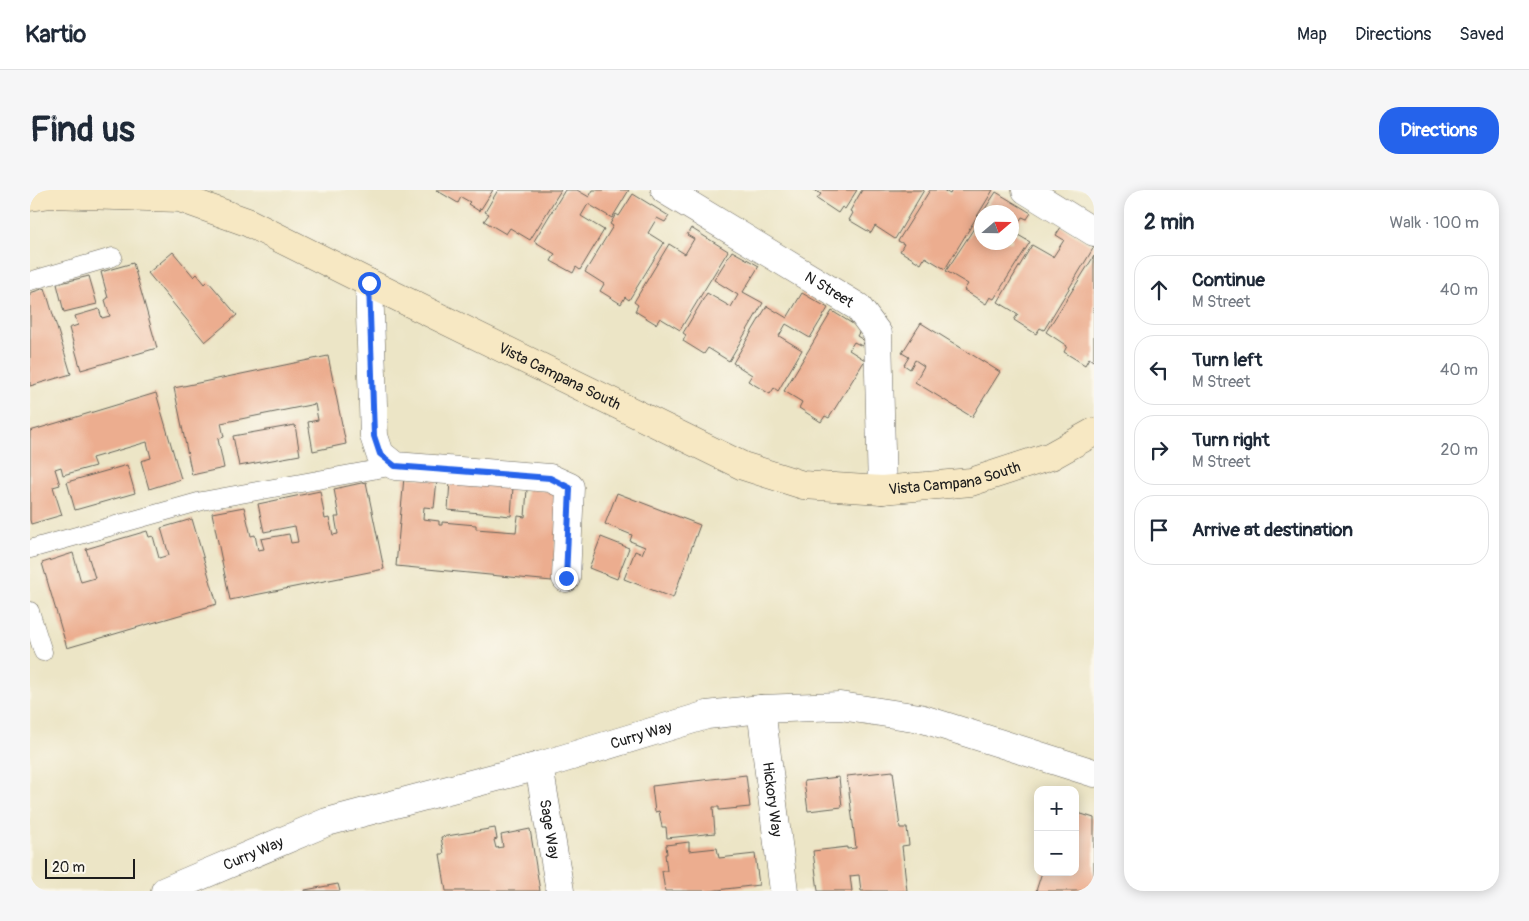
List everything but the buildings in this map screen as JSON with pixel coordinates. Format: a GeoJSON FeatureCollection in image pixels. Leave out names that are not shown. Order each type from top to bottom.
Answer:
{"type":"FeatureCollection","features":[{"type":"Feature","properties":{"kind":"street","name":"N Street"},"geometry":{"type":"LineString","coordinates":[[665,190],[858,307],[878,334],[882,490]]}},
{"type":"Feature","properties":{"kind":"street"},"geometry":{"type":"LineString","coordinates":[[1026,190],[1094,232]]}},
{"type":"Feature","properties":{"kind":"street","name":"Vista Campana South"},"geometry":{"type":"LineString","coordinates":[[30,197],[52,194],[180,198],[247,222],[743,466],[803,485],[882,490],[971,482],[1051,456],[1094,432]]}},
{"type":"Feature","properties":{"kind":"street"},"geometry":{"type":"LineString","coordinates":[[369,283],[374,436],[380,454],[395,466],[550,478],[570,488],[566,578]]}},
{"type":"Feature","properties":{"kind":"street","name":"Curry Way"},"geometry":{"type":"LineString","coordinates":[[165,891],[200,884],[327,822],[539,766],[708,715],[760,709],[840,706],[920,718],[1094,773]]}},
{"type":"Feature","properties":{"kind":"street","name":"Hickory Way"},"geometry":{"type":"LineString","coordinates":[[760,709],[784,891]]}},
{"type":"Feature","properties":{"kind":"street","name":"Sage Way"},"geometry":{"type":"LineString","coordinates":[[539,766],[560,891]]}},
{"type":"Feature","properties":{"kind":"lane"},"geometry":{"type":"LineString","coordinates":[[30,281],[113,257]]}},
{"type":"Feature","properties":{"kind":"lane"},"geometry":{"type":"LineString","coordinates":[[30,549],[202,501],[395,466]]}},
{"type":"Feature","properties":{"kind":"lane"},"geometry":{"type":"LineString","coordinates":[[30,611],[43,652]]}},
{"type":"Feature","properties":{"kind":"route"},"geometry":{"type":"LineString","coordinates":[[369,283],[374,436],[380,454],[395,466],[550,478],[570,488],[566,578]]}}]}
